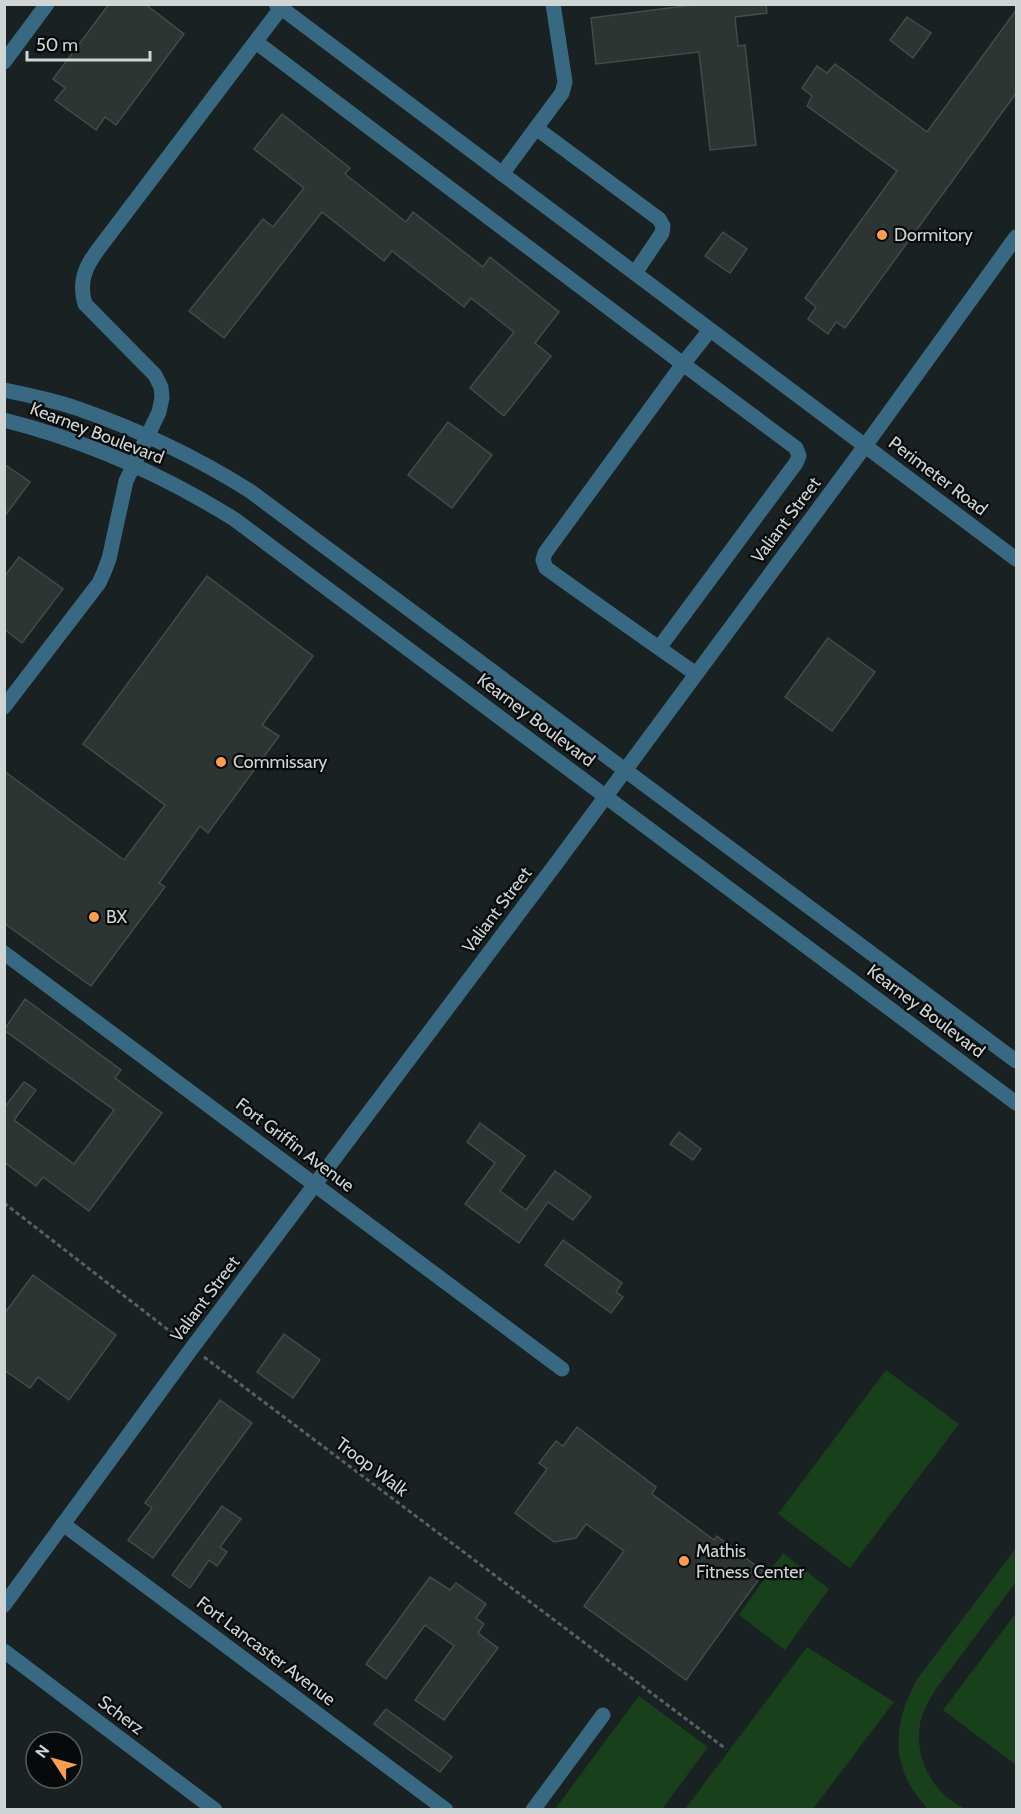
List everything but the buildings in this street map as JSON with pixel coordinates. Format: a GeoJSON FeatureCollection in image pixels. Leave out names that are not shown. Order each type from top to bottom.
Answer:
{"type":"FeatureCollection","features":[{"type":"Feature","properties":{"kind":"street"},"geometry":{"type":"LineString","coordinates":[[4,62],[47,4]]}},
{"type":"Feature","properties":{"kind":"street"},"geometry":{"type":"LineString","coordinates":[[502,174],[562,93],[565,82],[553,4]]}},
{"type":"Feature","properties":{"kind":"street"},"geometry":{"type":"LineString","coordinates":[[4,707],[99,583],[109,559],[121,500],[134,464],[159,412],[162,398],[161,387],[155,375],[85,304],[82,294],[84,273],[99,248],[256,42],[279,6]]}},
{"type":"Feature","properties":{"kind":"street","name":"Perimeter Road"},"geometry":{"type":"LineString","coordinates":[[279,6],[1017,559]]}},
{"type":"Feature","properties":{"kind":"street"},"geometry":{"type":"LineString","coordinates":[[256,42],[796,448],[799,456],[796,463],[659,648]]}},
{"type":"Feature","properties":{"kind":"street"},"geometry":{"type":"LineString","coordinates":[[536,128],[659,219],[663,226],[662,233],[635,273]]}},
{"type":"Feature","properties":{"kind":"street","name":"Valiant Street"},"geometry":{"type":"LineString","coordinates":[[4,1605],[192,1348],[865,446],[1017,237]]}},
{"type":"Feature","properties":{"kind":"street"},"geometry":{"type":"LineString","coordinates":[[696,674],[546,568],[543,560],[545,553],[710,330]]}},
{"type":"Feature","properties":{"kind":"street","name":"Kearney Boulevard"},"geometry":{"type":"LineString","coordinates":[[4,390],[75,408],[148,436],[250,491],[1017,1061]]}},
{"type":"Feature","properties":{"kind":"street","name":"Kearney Boulevard"},"geometry":{"type":"LineString","coordinates":[[4,420],[64,438],[134,464],[203,499],[252,531],[1017,1103]]}},
{"type":"Feature","properties":{"kind":"street","name":"Fort Griffin Avenue"},"geometry":{"type":"LineString","coordinates":[[6,957],[562,1368]]}},
{"type":"Feature","properties":{"kind":"street","name":"Fort Lancaster Avenue"},"geometry":{"type":"LineString","coordinates":[[63,1524],[446,1809]]}},
{"type":"Feature","properties":{"kind":"street","name":"Scherz"},"geometry":{"type":"LineString","coordinates":[[4,1651],[215,1809]]}},
{"type":"Feature","properties":{"kind":"street"},"geometry":{"type":"LineString","coordinates":[[533,1809],[603,1715]]}},
{"type":"Feature","properties":{"kind":"path","name":"Troop Walk"},"geometry":{"type":"LineString","coordinates":[[4,1203],[192,1348],[726,1749]]}},
{"type":"Feature","properties":{"kind":"green space"},"geometry":{"type":"Polygon","coordinates":[[[886,1370],[959,1424],[850,1568],[778,1514],[886,1370]]]}},
{"type":"Feature","properties":{"kind":"green space"},"geometry":{"type":"Polygon","coordinates":[[[1016,1548],[1016,1582],[935,1690],[920,1724],[920,1750],[929,1775],[944,1795],[966,1809],[928,1809],[916,1794],[901,1762],[899,1730],[909,1695],[918,1678],[1016,1548]]]}},
{"type":"Feature","properties":{"kind":"green space"},"geometry":{"type":"Polygon","coordinates":[[[783,1553],[829,1589],[785,1650],[739,1615],[783,1553]]]}},
{"type":"Feature","properties":{"kind":"green space"},"geometry":{"type":"Polygon","coordinates":[[[1016,1613],[1016,1765],[943,1710],[1016,1613]]]}},
{"type":"Feature","properties":{"kind":"green space"},"geometry":{"type":"Polygon","coordinates":[[[807,1647],[894,1702],[813,1809],[685,1809],[807,1647]]]}},
{"type":"Feature","properties":{"kind":"green space"},"geometry":{"type":"Polygon","coordinates":[[[639,1696],[708,1747],[662,1809],[555,1809],[639,1696]]]}},
{"type":"Feature","properties":{"kind":"place","name":"Dormitory"},"geometry":{"type":"Point","coordinates":[882,235]}},
{"type":"Feature","properties":{"kind":"place","name":"Commissary"},"geometry":{"type":"Point","coordinates":[221,762]}},
{"type":"Feature","properties":{"kind":"place","name":"BX"},"geometry":{"type":"Point","coordinates":[94,917]}},
{"type":"Feature","properties":{"kind":"place","name":"Mathis Fitness Center"},"geometry":{"type":"Point","coordinates":[684,1561]}}]}
